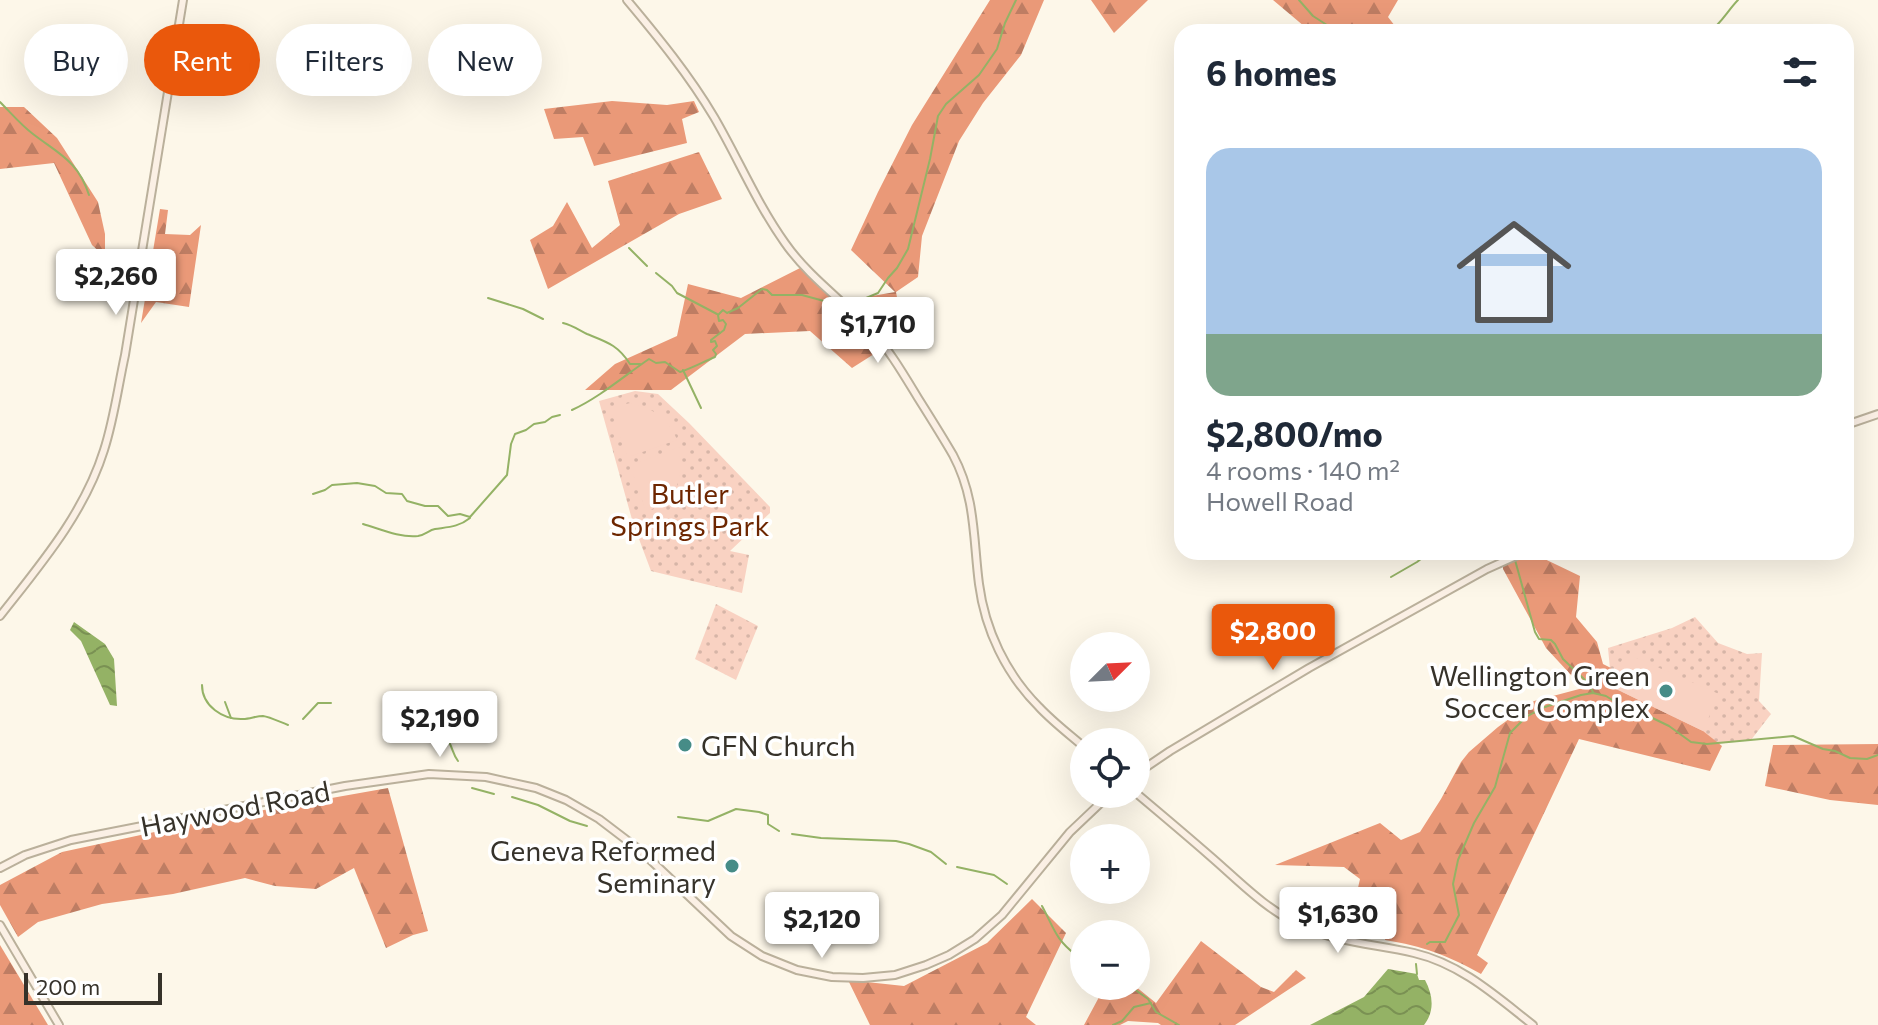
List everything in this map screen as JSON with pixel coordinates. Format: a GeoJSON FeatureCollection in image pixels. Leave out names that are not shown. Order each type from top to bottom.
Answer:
{"type":"FeatureCollection","features":[{"type":"Feature","properties":{"kind":"main road"},"geometry":{"type":"LineString","coordinates":[[0,616],[67,526],[85,496],[104,449],[125,355],[183,0]]}},
{"type":"Feature","properties":{"kind":"main road"},"geometry":{"type":"LineString","coordinates":[[627,0],[670,52],[708,107],[784,242],[807,269],[872,331],[935,425],[966,485],[972,507],[983,610],[998,648],[1027,694],[1070,735]]}},
{"type":"Feature","properties":{"kind":"main road"},"geometry":{"type":"LineString","coordinates":[[1854,422],[1878,414]]}},
{"type":"Feature","properties":{"kind":"main road"},"geometry":{"type":"LineString","coordinates":[[1150,765],[1294,677],[1507,560]]}},
{"type":"Feature","properties":{"kind":"main road","name":"Haywood Road"},"geometry":{"type":"LineString","coordinates":[[0,868],[62,842],[345,786],[429,774],[486,777],[536,788],[566,800],[599,819],[641,851],[722,928],[762,956],[797,970],[832,977],[863,978],[895,975],[926,965],[975,939],[1002,915],[1070,832],[1095,808]]}},
{"type":"Feature","properties":{"kind":"main road"},"geometry":{"type":"LineString","coordinates":[[1150,805],[1255,896],[1289,920],[1339,940],[1433,959],[1468,975],[1533,1025]]}},
{"type":"Feature","properties":{"kind":"main road"},"geometry":{"type":"LineString","coordinates":[[0,925],[59,1025]]}},
{"type":"Feature","properties":{"kind":"green space"},"geometry":{"type":"Polygon","coordinates":[[[990,0],[1044,0],[1021,55],[983,103],[959,141],[922,236],[918,277],[896,292],[904,335],[852,368],[810,331],[745,334],[671,390],[585,390],[615,364],[677,336],[688,284],[741,298],[808,264],[844,301],[895,292],[851,250],[912,125],[990,0]]]}},
{"type":"Feature","properties":{"kind":"green space"},"geometry":{"type":"Polygon","coordinates":[[[1091,0],[1148,0],[1114,33],[1091,0]]]}},
{"type":"Feature","properties":{"kind":"green space"},"geometry":{"type":"Polygon","coordinates":[[[1273,0],[1398,0],[1388,17],[1393,24],[1302,24],[1273,0]]]}},
{"type":"Feature","properties":{"kind":"green space"},"geometry":{"type":"Polygon","coordinates":[[[612,101],[667,105],[694,101],[699,112],[682,119],[687,143],[594,166],[583,137],[554,139],[544,109],[612,101]]]}},
{"type":"Feature","properties":{"kind":"green space"},"geometry":{"type":"Polygon","coordinates":[[[0,107],[24,107],[57,138],[98,202],[105,234],[105,257],[92,245],[54,163],[0,169],[0,107]]]}},
{"type":"Feature","properties":{"kind":"green space"},"geometry":{"type":"Polygon","coordinates":[[[699,152],[722,199],[679,214],[548,289],[530,240],[553,226],[567,202],[592,248],[620,225],[608,181],[699,152]]]}},
{"type":"Feature","properties":{"kind":"green space"},"geometry":{"type":"Polygon","coordinates":[[[160,209],[168,210],[165,234],[190,235],[201,225],[189,307],[156,302],[141,323],[160,209]]]}},
{"type":"Feature","properties":{"kind":"green space","name":"Butler Springs Park"},"geometry":{"type":"Polygon","coordinates":[[[635,391],[658,394],[770,507],[770,513],[730,551],[749,555],[742,593],[651,571],[633,523],[599,401],[635,391]]]}},
{"type":"Feature","properties":{"kind":"green space"},"geometry":{"type":"Polygon","coordinates":[[[630,403],[659,415],[677,440],[627,456],[610,408],[630,403]]]}},
{"type":"Feature","properties":{"kind":"green space"},"geometry":{"type":"Polygon","coordinates":[[[679,447],[680,470],[676,487],[666,501],[646,512],[632,465],[679,447]]]}},
{"type":"Feature","properties":{"kind":"green space"},"geometry":{"type":"Polygon","coordinates":[[[1503,560],[1547,560],[1580,576],[1576,617],[1597,642],[1603,664],[1617,671],[1614,688],[1703,731],[1722,746],[1710,771],[1579,739],[1477,955],[1488,963],[1481,974],[1434,952],[1385,940],[1389,912],[1355,901],[1360,879],[1344,867],[1275,865],[1380,823],[1401,840],[1420,832],[1469,752],[1534,701],[1583,688],[1546,648],[1503,569],[1503,560]]]}},
{"type":"Feature","properties":{"kind":"green space"},"geometry":{"type":"Polygon","coordinates":[[[716,604],[758,626],[736,680],[695,659],[716,604]]]}},
{"type":"Feature","properties":{"kind":"green space"},"geometry":{"type":"Polygon","coordinates":[[[1695,617],[1718,643],[1747,654],[1762,653],[1759,701],[1771,714],[1751,740],[1707,744],[1613,701],[1608,648],[1672,628],[1695,617]]]}},
{"type":"Feature","properties":{"kind":"green space","name":"Wellington Green Soccer Complex"},"geometry":{"type":"Polygon","coordinates":[[[1625,653],[1719,694],[1703,731],[1614,688],[1625,653]]]}},
{"type":"Feature","properties":{"kind":"green space"},"geometry":{"type":"Polygon","coordinates":[[[1878,744],[1878,805],[1830,800],[1765,786],[1773,745],[1878,744]]]}},
{"type":"Feature","properties":{"kind":"green space"},"geometry":{"type":"Polygon","coordinates":[[[388,788],[428,931],[386,948],[354,868],[316,889],[275,886],[245,878],[173,894],[102,904],[38,922],[18,937],[0,905],[0,885],[62,852],[224,817],[388,788]]]}},
{"type":"Feature","properties":{"kind":"green space"},"geometry":{"type":"Polygon","coordinates":[[[1032,899],[1066,933],[1026,1017],[1036,1025],[870,1025],[848,980],[904,986],[987,943],[1032,899]]]}},
{"type":"Feature","properties":{"kind":"green space"},"geometry":{"type":"Polygon","coordinates":[[[1201,941],[1261,987],[1274,992],[1296,970],[1306,978],[1235,1025],[1161,1025],[1128,1021],[1120,1025],[1084,1025],[1097,1000],[1150,998],[1156,1003],[1201,941]]]}},
{"type":"Feature","properties":{"kind":"green space"},"geometry":{"type":"Polygon","coordinates":[[[0,945],[48,1025],[0,1025],[0,945]]]}},
{"type":"Feature","properties":{"kind":"water"},"geometry":{"type":"Polygon","coordinates":[[[74,622],[105,644],[114,659],[117,706],[110,705],[81,641],[70,630],[74,622]]]}},
{"type":"Feature","properties":{"kind":"water"},"geometry":{"type":"Polygon","coordinates":[[[1388,969],[1417,974],[1419,980],[1425,980],[1432,1003],[1424,1025],[1310,1025],[1364,997],[1388,969]]]}},
{"type":"Feature","properties":{"kind":"waterway"},"geometry":{"type":"LineString","coordinates":[[859,301],[878,293],[908,249],[938,116],[946,104],[979,75],[997,49],[1016,0]]}},
{"type":"Feature","properties":{"kind":"waterway"},"geometry":{"type":"LineString","coordinates":[[1299,0],[1313,16],[1325,24]]}},
{"type":"Feature","properties":{"kind":"waterway"},"geometry":{"type":"LineString","coordinates":[[1718,24],[1738,0]]}},
{"type":"Feature","properties":{"kind":"waterway"},"geometry":{"type":"LineString","coordinates":[[0,102],[73,166],[89,195]]}},
{"type":"Feature","properties":{"kind":"waterway"},"geometry":{"type":"LineString","coordinates":[[629,248],[647,266]]}},
{"type":"Feature","properties":{"kind":"waterway"},"geometry":{"type":"LineString","coordinates":[[656,273],[677,293],[717,314]]}},
{"type":"Feature","properties":{"kind":"waterway"},"geometry":{"type":"LineString","coordinates":[[572,410],[649,359],[656,363],[665,362],[680,372],[715,357],[713,350],[717,346],[711,340],[724,330],[726,324],[723,320],[719,321],[718,315],[723,310],[727,313],[738,308],[762,289],[772,295],[802,295],[824,301]]}},
{"type":"Feature","properties":{"kind":"waterway"},"geometry":{"type":"LineString","coordinates":[[488,298],[543,319]]}},
{"type":"Feature","properties":{"kind":"waterway"},"geometry":{"type":"LineString","coordinates":[[563,323],[612,345],[630,364],[640,364]]}},
{"type":"Feature","properties":{"kind":"waterway"},"geometry":{"type":"LineString","coordinates":[[683,370],[701,408]]}},
{"type":"Feature","properties":{"kind":"waterway"},"geometry":{"type":"LineString","coordinates":[[313,494],[332,485],[357,483],[375,486],[386,493],[402,494],[407,501],[438,506],[448,516],[460,514],[470,517],[507,475],[515,434],[560,415]]}},
{"type":"Feature","properties":{"kind":"waterway"},"geometry":{"type":"LineString","coordinates":[[363,524],[397,534],[418,536],[458,525],[470,518]]}},
{"type":"Feature","properties":{"kind":"waterway"},"geometry":{"type":"LineString","coordinates":[[1391,577],[1420,560]]}},
{"type":"Feature","properties":{"kind":"waterway"},"geometry":{"type":"LineString","coordinates":[[1515,560],[1539,639],[1551,640],[1563,659],[1593,692]]}},
{"type":"Feature","properties":{"kind":"waterway"},"geometry":{"type":"LineString","coordinates":[[202,685],[206,699],[221,714],[235,719],[263,716],[288,725]]}},
{"type":"Feature","properties":{"kind":"waterway"},"geometry":{"type":"LineString","coordinates":[[1427,944],[1445,942],[1459,915],[1453,884],[1458,860],[1474,823],[1495,787],[1510,733],[1526,717],[1542,708],[1593,693],[1606,696],[1669,726],[1691,742],[1707,744],[1793,736],[1850,758],[1867,759],[1878,755]]}},
{"type":"Feature","properties":{"kind":"waterway"},"geometry":{"type":"LineString","coordinates":[[225,702],[231,718]]}},
{"type":"Feature","properties":{"kind":"waterway"},"geometry":{"type":"LineString","coordinates":[[303,719],[318,703],[331,703]]}},
{"type":"Feature","properties":{"kind":"waterway"},"geometry":{"type":"LineString","coordinates":[[399,719],[441,734],[458,761]]}},
{"type":"Feature","properties":{"kind":"waterway"},"geometry":{"type":"LineString","coordinates":[[472,788],[494,794]]}},
{"type":"Feature","properties":{"kind":"waterway"},"geometry":{"type":"LineString","coordinates":[[512,797],[587,826]]}},
{"type":"Feature","properties":{"kind":"waterway"},"geometry":{"type":"LineString","coordinates":[[678,817],[708,821],[736,809],[759,812],[768,815],[768,824],[779,831]]}},
{"type":"Feature","properties":{"kind":"waterway"},"geometry":{"type":"LineString","coordinates":[[792,834],[896,841],[931,852],[946,864]]}},
{"type":"Feature","properties":{"kind":"waterway"},"geometry":{"type":"LineString","coordinates":[[957,867],[994,875],[1007,884]]}},
{"type":"Feature","properties":{"kind":"waterway"},"geometry":{"type":"LineString","coordinates":[[1042,906],[1059,938],[1070,950]]}},
{"type":"Feature","properties":{"kind":"waterway"},"geometry":{"type":"LineString","coordinates":[[1416,964],[1417,974]]}},
{"type":"Feature","properties":{"kind":"waterway"},"geometry":{"type":"LineString","coordinates":[[1149,1000],[1156,1012],[1179,1025]]}},
{"type":"Feature","properties":{"kind":"waterway"},"geometry":{"type":"LineString","coordinates":[[1113,1025],[1122,1021],[1134,1007],[1151,1003]]}},
{"type":"Feature","properties":{"kind":"place","name":"Wellington Green Soccer Complex"},"geometry":{"type":"Point","coordinates":[1666,691]}},
{"type":"Feature","properties":{"kind":"place","name":"GFN Church"},"geometry":{"type":"Point","coordinates":[685,745]}},
{"type":"Feature","properties":{"kind":"place","name":"Geneva Reformed Seminary"},"geometry":{"type":"Point","coordinates":[732,866]}}]}
